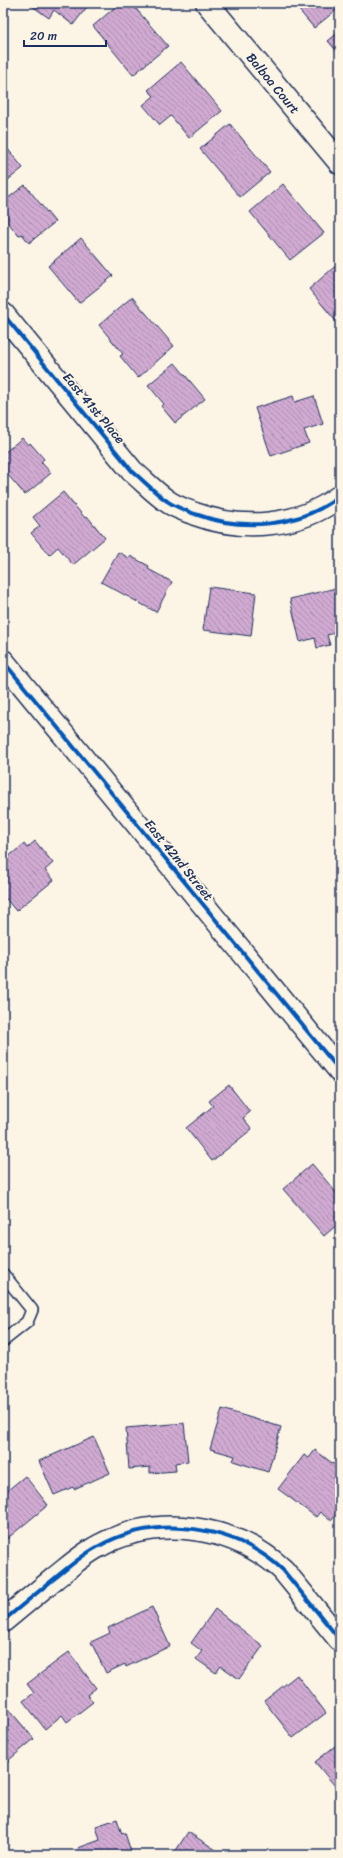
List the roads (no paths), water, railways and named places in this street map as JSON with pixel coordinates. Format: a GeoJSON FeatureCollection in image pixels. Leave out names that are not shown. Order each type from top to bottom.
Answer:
{"type":"FeatureCollection","features":[{"type":"Feature","properties":{"kind":"street","name":"Balboa Court"},"geometry":{"type":"LineString","coordinates":[[207,3],[340,163]]}},
{"type":"Feature","properties":{"kind":"street","name":"East 41st Place"},"geometry":{"type":"LineString","coordinates":[[3,314],[132,471],[148,488],[176,507],[220,522],[254,525],[298,518],[324,506],[340,496]]}},
{"type":"Feature","properties":{"kind":"street","name":"East 42nd Street"},"geometry":{"type":"LineString","coordinates":[[3,661],[340,1071]]}},
{"type":"Feature","properties":{"kind":"street"},"geometry":{"type":"LineString","coordinates":[[3,1621],[78,1559],[108,1541],[132,1532],[168,1527],[192,1528],[217,1533],[252,1548],[274,1561],[340,1640]]}},
{"type":"Feature","properties":{"kind":"lane"},"geometry":{"type":"LineString","coordinates":[[3,1274],[32,1310],[27,1322],[3,1341]]}}]}
